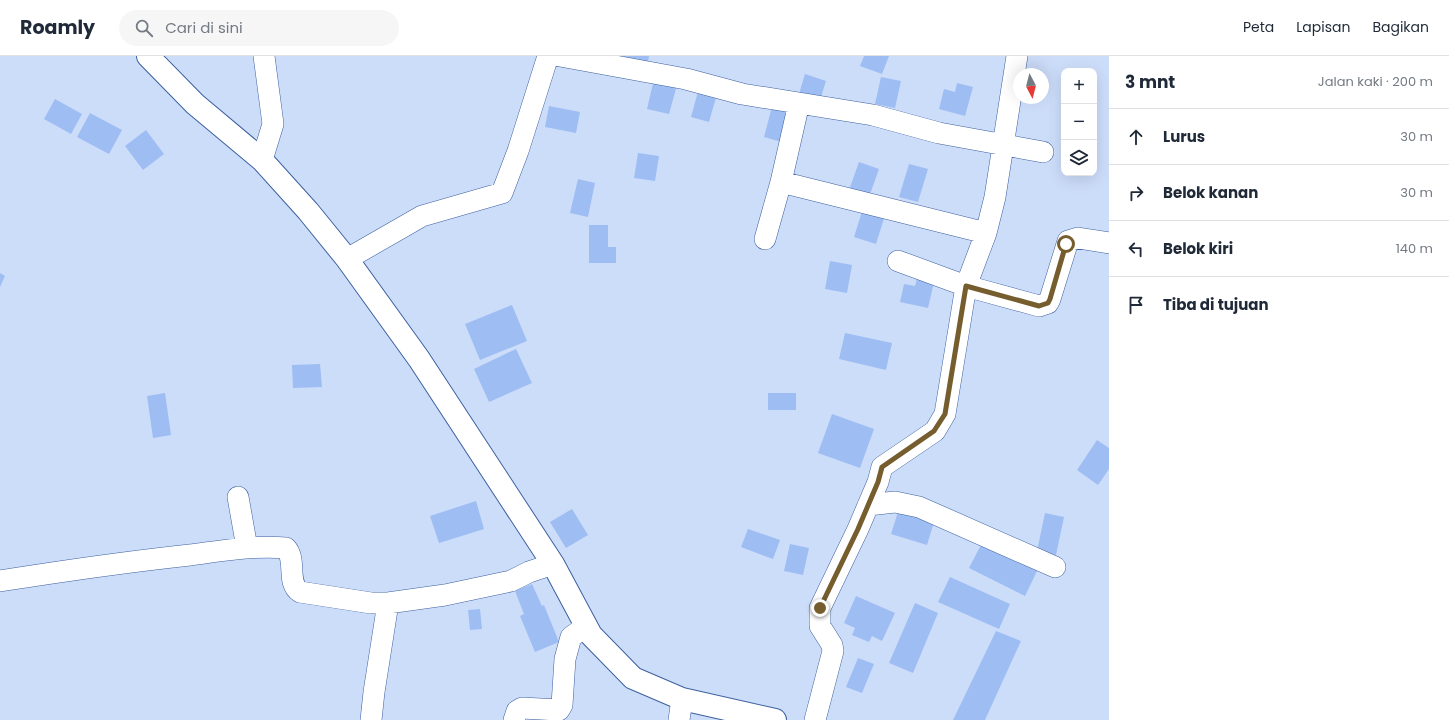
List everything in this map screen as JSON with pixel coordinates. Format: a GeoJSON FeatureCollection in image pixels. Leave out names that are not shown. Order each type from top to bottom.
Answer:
{"type":"FeatureCollection","features":[{"type":"Feature","properties":{"kind":"main road"},"geometry":{"type":"LineString","coordinates":[[148,56],[195,104],[265,153],[308,211],[347,259],[419,359],[553,564],[591,635],[633,678],[681,710],[775,720]]}},
{"type":"Feature","properties":{"kind":"street"},"geometry":{"type":"LineString","coordinates":[[264,56],[273,124],[265,153]]}},
{"type":"Feature","properties":{"kind":"street"},"geometry":{"type":"LineString","coordinates":[[347,259],[422,216],[502,193],[518,151],[548,56]]}},
{"type":"Feature","properties":{"kind":"street"},"geometry":{"type":"LineString","coordinates":[[560,56],[686,78],[742,94],[872,115],[939,133],[1043,152]]}},
{"type":"Feature","properties":{"kind":"street"},"geometry":{"type":"LineString","coordinates":[[815,720],[833,651],[829,639],[821,631],[820,608],[868,505],[880,475],[934,431],[945,414],[966,286],[986,233],[1004,146],[1017,56]]}},
{"type":"Feature","properties":{"kind":"street"},"geometry":{"type":"LineString","coordinates":[[766,239],[781,182],[798,104]]}},
{"type":"Feature","properties":{"kind":"street"},"geometry":{"type":"LineString","coordinates":[[781,182],[986,233]]}},
{"type":"Feature","properties":{"kind":"street"},"geometry":{"type":"LineString","coordinates":[[898,261],[966,286],[1039,306],[1044,305],[1050,299],[1068,240],[1078,238],[1109,243]]}},
{"type":"Feature","properties":{"kind":"street"},"geometry":{"type":"LineString","coordinates":[[238,497],[247,548]]}},
{"type":"Feature","properties":{"kind":"street"},"geometry":{"type":"LineString","coordinates":[[868,505],[894,502],[919,507],[1055,567]]}},
{"type":"Feature","properties":{"kind":"street"},"geometry":{"type":"LineString","coordinates":[[0,581],[118,563],[247,548],[286,548],[291,553],[294,586],[300,592],[371,603],[388,603],[445,595],[511,580],[553,564]]}},
{"type":"Feature","properties":{"kind":"street"},"geometry":{"type":"LineString","coordinates":[[371,720],[388,603]]}},
{"type":"Feature","properties":{"kind":"street"},"geometry":{"type":"LineString","coordinates":[[514,720],[517,711],[522,708],[559,710],[562,705],[565,659],[571,637],[586,626]]}},
{"type":"Feature","properties":{"kind":"building"},"geometry":{"type":"Polygon","coordinates":[[[624,56],[649,56],[647,70],[622,65],[624,56]]]}},
{"type":"Feature","properties":{"kind":"building"},"geometry":{"type":"Polygon","coordinates":[[[864,56],[889,56],[882,74],[860,66],[864,56]]]}},
{"type":"Feature","properties":{"kind":"building"},"geometry":{"type":"Polygon","coordinates":[[[805,74],[826,81],[820,100],[799,94],[805,74]]]}},
{"type":"Feature","properties":{"kind":"building"},"geometry":{"type":"Polygon","coordinates":[[[881,77],[901,81],[895,108],[875,104],[881,77]]]}},
{"type":"Feature","properties":{"kind":"building"},"geometry":{"type":"Polygon","coordinates":[[[654,79],[677,85],[669,114],[647,109],[654,79]]]}},
{"type":"Feature","properties":{"kind":"building"},"geometry":{"type":"Polygon","coordinates":[[[957,83],[973,87],[965,116],[939,109],[944,89],[955,92],[957,83]]]}},
{"type":"Feature","properties":{"kind":"building"},"geometry":{"type":"Polygon","coordinates":[[[699,88],[717,94],[709,122],[691,117],[699,88]]]}},
{"type":"Feature","properties":{"kind":"building"},"geometry":{"type":"Polygon","coordinates":[[[55,99],[82,114],[71,134],[44,119],[55,99]]]}},
{"type":"Feature","properties":{"kind":"building"},"geometry":{"type":"Polygon","coordinates":[[[773,103],[794,109],[785,143],[764,137],[773,103]]]}},
{"type":"Feature","properties":{"kind":"building"},"geometry":{"type":"Polygon","coordinates":[[[549,106],[580,112],[576,133],[545,127],[549,106]]]}},
{"type":"Feature","properties":{"kind":"building"},"geometry":{"type":"Polygon","coordinates":[[[90,113],[122,130],[109,154],[77,137],[90,113]]]}},
{"type":"Feature","properties":{"kind":"building"},"geometry":{"type":"Polygon","coordinates":[[[146,130],[164,154],[143,170],[125,146],[146,130]]]}},
{"type":"Feature","properties":{"kind":"building"},"geometry":{"type":"Polygon","coordinates":[[[638,153],[659,156],[655,181],[634,178],[638,153]]]}},
{"type":"Feature","properties":{"kind":"building"},"geometry":{"type":"Polygon","coordinates":[[[859,162],[879,169],[869,197],[849,190],[859,162]]]}},
{"type":"Feature","properties":{"kind":"building"},"geometry":{"type":"Polygon","coordinates":[[[909,164],[928,169],[918,202],[899,197],[909,164]]]}},
{"type":"Feature","properties":{"kind":"building"},"geometry":{"type":"Polygon","coordinates":[[[578,179],[595,183],[588,217],[570,213],[578,179]]]}},
{"type":"Feature","properties":{"kind":"building"},"geometry":{"type":"Polygon","coordinates":[[[864,205],[886,212],[876,244],[854,237],[864,205]]]}},
{"type":"Feature","properties":{"kind":"building"},"geometry":{"type":"Polygon","coordinates":[[[589,225],[608,225],[608,247],[616,247],[616,263],[589,263],[589,225]]]}},
{"type":"Feature","properties":{"kind":"building"},"geometry":{"type":"Polygon","coordinates":[[[830,261],[852,265],[847,293],[825,289],[830,261]]]}},
{"type":"Feature","properties":{"kind":"building"},"geometry":{"type":"Polygon","coordinates":[[[0,273],[5,276],[0,287],[0,273]]]}},
{"type":"Feature","properties":{"kind":"building"},"geometry":{"type":"Polygon","coordinates":[[[918,274],[935,278],[928,308],[900,302],[904,284],[915,286],[918,274]]]}},
{"type":"Feature","properties":{"kind":"building"},"geometry":{"type":"Polygon","coordinates":[[[512,305],[527,341],[480,360],[465,324],[512,305]]]}},
{"type":"Feature","properties":{"kind":"building"},"geometry":{"type":"Polygon","coordinates":[[[845,333],[892,343],[886,370],[839,359],[845,333]]]}},
{"type":"Feature","properties":{"kind":"building"},"geometry":{"type":"Polygon","coordinates":[[[516,349],[532,383],[489,402],[474,369],[516,349]]]}},
{"type":"Feature","properties":{"kind":"building"},"geometry":{"type":"Polygon","coordinates":[[[320,364],[322,387],[293,388],[292,365],[320,364]]]}},
{"type":"Feature","properties":{"kind":"building"},"geometry":{"type":"Polygon","coordinates":[[[165,393],[171,435],[153,438],[147,396],[165,393]]]}},
{"type":"Feature","properties":{"kind":"building"},"geometry":{"type":"Polygon","coordinates":[[[768,393],[796,393],[796,410],[768,410],[768,393]]]}},
{"type":"Feature","properties":{"kind":"building"},"geometry":{"type":"Polygon","coordinates":[[[832,414],[874,429],[860,468],[818,453],[832,414]]]}},
{"type":"Feature","properties":{"kind":"building"},"geometry":{"type":"Polygon","coordinates":[[[1097,440],[1109,448],[1109,469],[1098,485],[1077,470],[1097,440]]]}},
{"type":"Feature","properties":{"kind":"building"},"geometry":{"type":"Polygon","coordinates":[[[476,501],[484,529],[439,543],[430,516],[476,501]]]}},
{"type":"Feature","properties":{"kind":"building"},"geometry":{"type":"Polygon","coordinates":[[[572,509],[588,535],[566,548],[550,522],[572,509]]]}},
{"type":"Feature","properties":{"kind":"building"},"geometry":{"type":"Polygon","coordinates":[[[899,509],[936,516],[927,545],[891,534],[899,509]]]}},
{"type":"Feature","properties":{"kind":"building"},"geometry":{"type":"Polygon","coordinates":[[[1045,513],[1064,517],[1056,555],[1037,551],[1045,513]]]}},
{"type":"Feature","properties":{"kind":"building"},"geometry":{"type":"Polygon","coordinates":[[[748,529],[780,540],[773,559],[741,547],[748,529]]]}},
{"type":"Feature","properties":{"kind":"building"},"geometry":{"type":"Polygon","coordinates":[[[983,541],[1038,569],[1025,596],[969,568],[983,541]]]}},
{"type":"Feature","properties":{"kind":"building"},"geometry":{"type":"Polygon","coordinates":[[[790,544],[809,548],[803,575],[784,571],[790,544]]]}},
{"type":"Feature","properties":{"kind":"building"},"geometry":{"type":"Polygon","coordinates":[[[950,577],[1010,604],[999,629],[938,602],[950,577]]]}},
{"type":"Feature","properties":{"kind":"building"},"geometry":{"type":"Polygon","coordinates":[[[532,584],[542,606],[544,605],[559,642],[535,652],[520,616],[524,614],[515,591],[532,584]]]}},
{"type":"Feature","properties":{"kind":"building"},"geometry":{"type":"Polygon","coordinates":[[[856,596],[895,613],[882,641],[872,636],[869,642],[852,635],[855,628],[844,623],[856,596]]]}},
{"type":"Feature","properties":{"kind":"building"},"geometry":{"type":"Polygon","coordinates":[[[915,603],[938,613],[913,673],[889,663],[915,603]]]}},
{"type":"Feature","properties":{"kind":"building"},"geometry":{"type":"Polygon","coordinates":[[[480,609],[482,629],[470,630],[468,610],[480,609]]]}},
{"type":"Feature","properties":{"kind":"building"},"geometry":{"type":"Polygon","coordinates":[[[996,631],[1021,641],[985,720],[953,720],[996,631]]]}},
{"type":"Feature","properties":{"kind":"building"},"geometry":{"type":"Polygon","coordinates":[[[858,658],[874,664],[862,693],[846,687],[858,658]]]}},
{"type":"Feature","properties":{"kind":"route"},"geometry":{"type":"LineString","coordinates":[[820,608],[858,529],[878,482],[882,467],[916,445],[934,431],[945,414],[966,286],[1039,306],[1044,305],[1048,303],[1050,299],[1066,244]]}}]}
